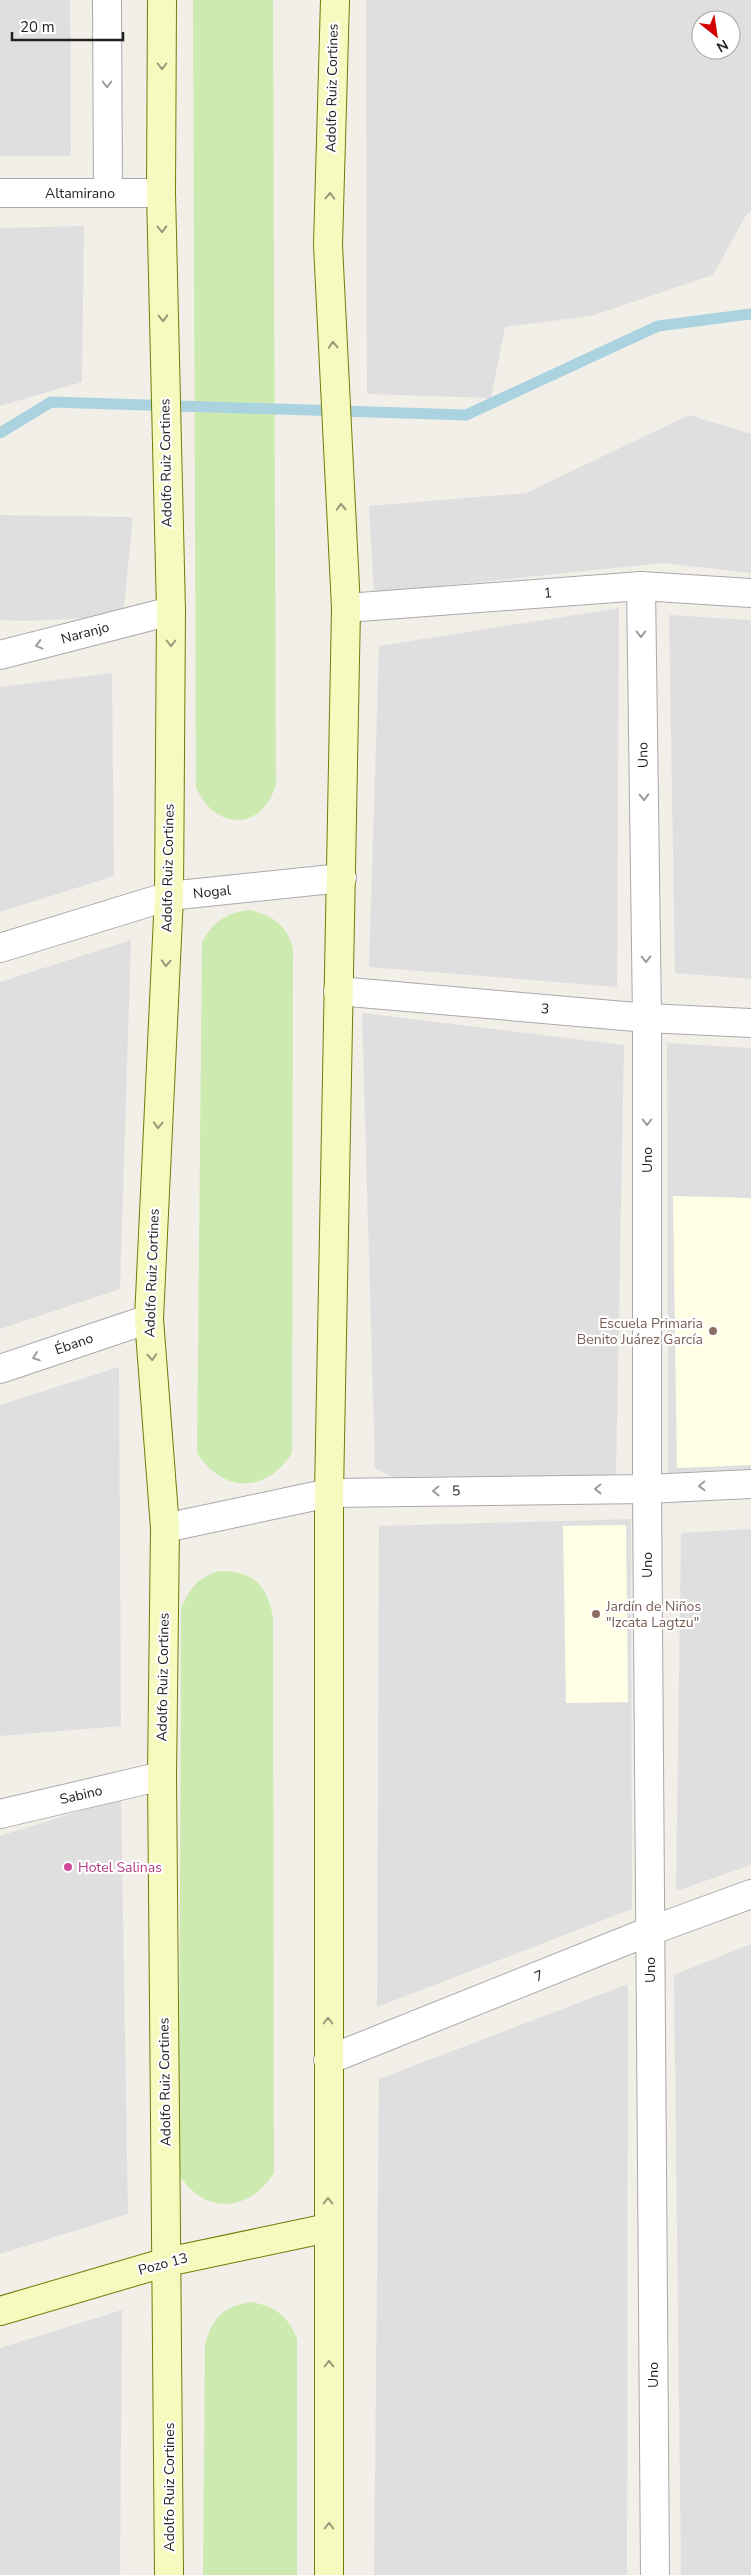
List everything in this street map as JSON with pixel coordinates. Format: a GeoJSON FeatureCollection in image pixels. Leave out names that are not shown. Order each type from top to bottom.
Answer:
{"type":"FeatureCollection","features":[{"type":"Feature","properties":{"kind":"main road","name":"Adolfo Ruiz Cortines"},"geometry":{"type":"LineString","coordinates":[[162,0],[162,270],[168,559],[171,611],[169,896],[149,1319],[165,1528],[162,1776],[169,2575]]}},
{"type":"Feature","properties":{"kind":"main road","name":"Adolfo Ruiz Cortines"},"geometry":{"type":"LineString","coordinates":[[329,2575],[329,1493],[346,608],[328,245],[335,0]]}},
{"type":"Feature","properties":{"kind":"main road","name":"Pozo 13"},"geometry":{"type":"LineString","coordinates":[[0,2311],[167,2262],[328,2228]]}},
{"type":"Feature","properties":{"kind":"street"},"geometry":{"type":"LineString","coordinates":[[107,0],[108,193]]}},
{"type":"Feature","properties":{"kind":"street","name":"Altamirano"},"geometry":{"type":"LineString","coordinates":[[0,193],[161,193]]}},
{"type":"Feature","properties":{"kind":"street","name":"1"},"geometry":{"type":"LineString","coordinates":[[346,608],[641,586],[751,592]]}},
{"type":"Feature","properties":{"kind":"street","name":"Uno"},"geometry":{"type":"LineString","coordinates":[[641,586],[647,1018],[647,1489],[655,2575]]}},
{"type":"Feature","properties":{"kind":"street","name":"Naranjo"},"geometry":{"type":"LineString","coordinates":[[0,655],[171,611]]}},
{"type":"Feature","properties":{"kind":"street","name":"Nogal"},"geometry":{"type":"LineString","coordinates":[[0,948],[169,896],[342,878]]}},
{"type":"Feature","properties":{"kind":"street","name":"3"},"geometry":{"type":"LineString","coordinates":[[338,991],[647,1018],[751,1023]]}},
{"type":"Feature","properties":{"kind":"street","name":"Ébano"},"geometry":{"type":"LineString","coordinates":[[0,1369],[149,1319]]}},
{"type":"Feature","properties":{"kind":"street","name":"5"},"geometry":{"type":"LineString","coordinates":[[165,1528],[329,1493],[647,1489],[751,1484]]}},
{"type":"Feature","properties":{"kind":"street","name":"Sabino"},"geometry":{"type":"LineString","coordinates":[[0,1814],[162,1776]]}},
{"type":"Feature","properties":{"kind":"street","name":"7"},"geometry":{"type":"LineString","coordinates":[[328,2060],[650,1932],[751,1894]]}},
{"type":"Feature","properties":{"kind":"shaded area"},"geometry":{"type":"Polygon","coordinates":[[[0,0],[70,0],[71,156],[0,156],[0,0]]]}},
{"type":"Feature","properties":{"kind":"shaded area"},"geometry":{"type":"Polygon","coordinates":[[[366,0],[751,0],[751,211],[746,215],[713,275],[591,316],[505,327],[491,398],[367,394],[366,0]]]}},
{"type":"Feature","properties":{"kind":"shaded area"},"geometry":{"type":"Polygon","coordinates":[[[84,226],[82,382],[0,406],[0,228],[84,226]]]}},
{"type":"Feature","properties":{"kind":"shaded area"},"geometry":{"type":"Polygon","coordinates":[[[689,415],[751,434],[751,573],[663,563],[374,593],[369,506],[526,493],[689,415]]]}},
{"type":"Feature","properties":{"kind":"shaded area"},"geometry":{"type":"Polygon","coordinates":[[[0,515],[133,517],[123,616],[25,621],[0,620],[0,515]]]}},
{"type":"Feature","properties":{"kind":"shaded area"},"geometry":{"type":"Polygon","coordinates":[[[619,608],[617,987],[369,967],[379,646],[619,608]]]}},
{"type":"Feature","properties":{"kind":"shaded area"},"geometry":{"type":"Polygon","coordinates":[[[669,615],[751,620],[751,979],[675,973],[669,615]]]}},
{"type":"Feature","properties":{"kind":"shaded area"},"geometry":{"type":"Polygon","coordinates":[[[112,673],[114,876],[0,912],[0,687],[112,673]]]}},
{"type":"Feature","properties":{"kind":"shaded area"},"geometry":{"type":"Polygon","coordinates":[[[131,940],[120,1289],[0,1329],[0,982],[131,940]]]}},
{"type":"Feature","properties":{"kind":"shaded area"},"geometry":{"type":"Polygon","coordinates":[[[362,1013],[624,1045],[616,1475],[392,1477],[375,1468],[362,1013]]]}},
{"type":"Feature","properties":{"kind":"shaded area"},"geometry":{"type":"Polygon","coordinates":[[[667,1043],[751,1048],[751,1469],[668,1473],[667,1043]]]}},
{"type":"Feature","properties":{"kind":"shaded area","name":"Escuela Primaria Benito Juárez García"},"geometry":{"type":"Polygon","coordinates":[[[673,1196],[751,1198],[751,1465],[677,1468],[673,1196]]]}},
{"type":"Feature","properties":{"kind":"shaded area"},"geometry":{"type":"Polygon","coordinates":[[[119,1367],[121,1726],[0,1736],[0,1405],[119,1367]]]}},
{"type":"Feature","properties":{"kind":"shaded area"},"geometry":{"type":"Polygon","coordinates":[[[631,1519],[632,1909],[377,2007],[379,1526],[631,1519]]]}},
{"type":"Feature","properties":{"kind":"shaded area","name":"Jardín de Niños \"Izcata Lagtzu\""},"geometry":{"type":"Polygon","coordinates":[[[626,1525],[628,1702],[566,1703],[563,1526],[626,1525]]]}},
{"type":"Feature","properties":{"kind":"shaded area"},"geometry":{"type":"Polygon","coordinates":[[[751,1529],[751,1865],[676,1891],[681,1533],[751,1529]]]}},
{"type":"Feature","properties":{"kind":"shaded area"},"geometry":{"type":"Polygon","coordinates":[[[121,1798],[128,2214],[0,2254],[0,1836],[121,1798]]]}},
{"type":"Feature","properties":{"kind":"shaded area"},"geometry":{"type":"Polygon","coordinates":[[[751,1944],[751,2575],[681,2575],[674,1975],[751,1944]]]}},
{"type":"Feature","properties":{"kind":"shaded area"},"geometry":{"type":"Polygon","coordinates":[[[628,1984],[627,2575],[374,2575],[379,2079],[628,1984]]]}},
{"type":"Feature","properties":{"kind":"shaded area"},"geometry":{"type":"Polygon","coordinates":[[[122,2310],[120,2575],[0,2575],[0,2348],[122,2310]]]}},
{"type":"Feature","properties":{"kind":"green space"},"geometry":{"type":"Polygon","coordinates":[[[193,0],[273,0],[276,784],[270,800],[261,811],[250,818],[238,820],[226,818],[214,812],[204,801],[196,787],[193,0]]]}},
{"type":"Feature","properties":{"kind":"green space"},"geometry":{"type":"Polygon","coordinates":[[[250,910],[265,915],[278,923],[287,933],[293,948],[292,1453],[282,1466],[270,1476],[257,1482],[245,1483],[219,1476],[207,1466],[197,1453],[202,942],[211,929],[222,919],[234,913],[250,910]]]}},
{"type":"Feature","properties":{"kind":"green space"},"geometry":{"type":"Polygon","coordinates":[[[218,1571],[240,1573],[256,1582],[267,1597],[273,1618],[274,2173],[264,2186],[252,2196],[239,2202],[226,2204],[200,2197],[179,2174],[181,1608],[188,1594],[199,1581],[218,1571]]]}},
{"type":"Feature","properties":{"kind":"green space"},"geometry":{"type":"Polygon","coordinates":[[[251,2302],[267,2306],[280,2313],[289,2324],[297,2339],[297,2575],[203,2575],[205,2343],[212,2326],[221,2314],[233,2307],[251,2302]]]}},
{"type":"Feature","properties":{"kind":"waterway"},"geometry":{"type":"LineString","coordinates":[[0,433],[51,402],[466,415],[658,326],[751,314]]}},
{"type":"Feature","properties":{"kind":"place","name":"Escuela Primaria Benito Juárez García"},"geometry":{"type":"Point","coordinates":[713,1331]}},
{"type":"Feature","properties":{"kind":"place","name":"Jardín de Niños \"Izcata Lagtzu\""},"geometry":{"type":"Point","coordinates":[596,1614]}},
{"type":"Feature","properties":{"kind":"place","name":"Hotel Salinas"},"geometry":{"type":"Point","coordinates":[68,1867]}}]}
